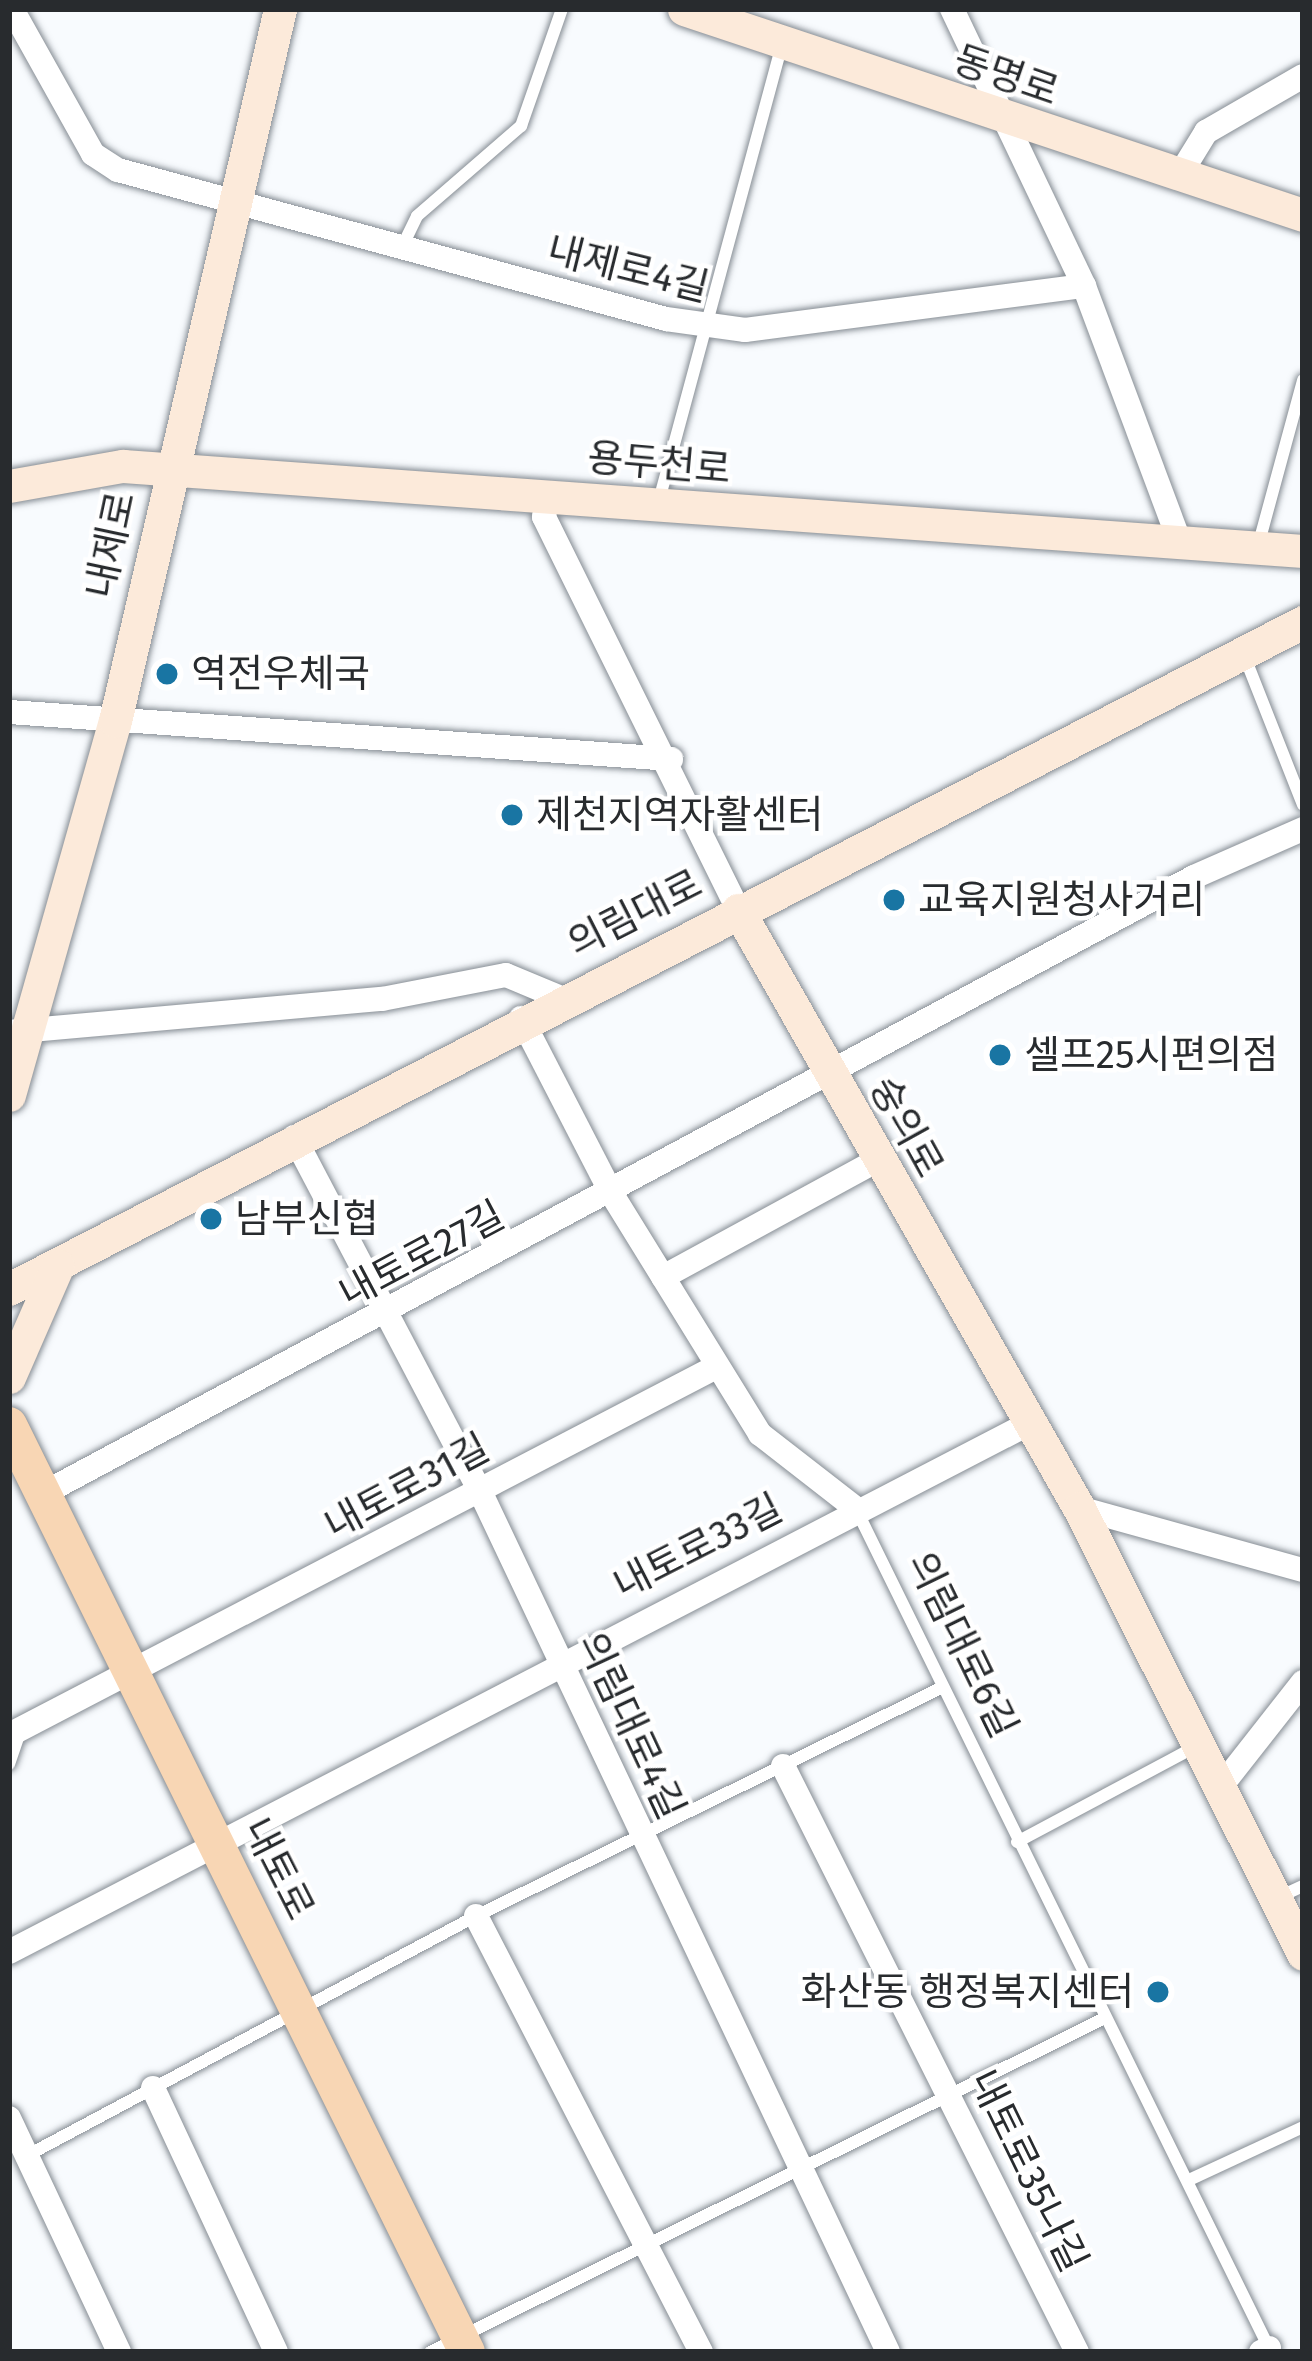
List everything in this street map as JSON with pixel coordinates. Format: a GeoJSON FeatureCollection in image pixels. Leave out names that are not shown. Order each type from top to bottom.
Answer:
{"type":"FeatureCollection","features":[{"type":"Feature","properties":{"kind":"main road","name":"내토로"},"geometry":{"type":"LineString","coordinates":[[11,1432],[46,1492],[302,2010],[452,2347]]}},
{"type":"Feature","properties":{"kind":"street","name":"내제로4길"},"geometry":{"type":"LineString","coordinates":[[12,9],[20,63],[92,154],[232,204],[700,328],[1084,286]]}},
{"type":"Feature","properties":{"kind":"street","name":"내제로"},"geometry":{"type":"LineString","coordinates":[[9,1095],[18,1032],[115,721],[280,9]]}},
{"type":"Feature","properties":{"kind":"street","name":"동명로"},"geometry":{"type":"LineString","coordinates":[[684,9],[1010,123],[1303,215]]}},
{"type":"Feature","properties":{"kind":"street"},"geometry":{"type":"LineString","coordinates":[[952,9],[1084,286],[1180,543]]}},
{"type":"Feature","properties":{"kind":"street"},"geometry":{"type":"LineString","coordinates":[[1179,176],[1206,132],[1303,76]]}},
{"type":"Feature","properties":{"kind":"street","name":"용두천로"},"geometry":{"type":"LineString","coordinates":[[11,480],[171,470],[1303,551]]}},
{"type":"Feature","properties":{"kind":"street","name":"숭의로"},"geometry":{"type":"LineString","coordinates":[[547,496],[544,517],[671,759],[738,910],[1024,1426],[1079,1508],[1220,1789],[1290,1892],[1303,1954]]}},
{"type":"Feature","properties":{"kind":"street","name":"의림대로"},"geometry":{"type":"LineString","coordinates":[[9,1289],[520,1018],[1303,622]]}},
{"type":"Feature","properties":{"kind":"street"},"geometry":{"type":"LineString","coordinates":[[9,712],[671,759]]}},
{"type":"Feature","properties":{"kind":"street","name":"내토로27길"},"geometry":{"type":"LineString","coordinates":[[46,1492],[613,1196],[1194,877],[1303,829]]}},
{"type":"Feature","properties":{"kind":"street"},"geometry":{"type":"LineString","coordinates":[[18,1032],[382,999],[506,975],[561,998]]}},
{"type":"Feature","properties":{"kind":"street","name":"의림대로6길"},"geometry":{"type":"LineString","coordinates":[[520,1018],[613,1196],[760,1434],[855,1508]]}},
{"type":"Feature","properties":{"kind":"street","name":"의림대로4길"},"geometry":{"type":"LineString","coordinates":[[294,1137],[479,1489],[888,2352]]}},
{"type":"Feature","properties":{"kind":"street"},"geometry":{"type":"LineString","coordinates":[[663,1277],[876,1161]]}},
{"type":"Feature","properties":{"kind":"street"},"geometry":{"type":"LineString","coordinates":[[9,1258],[58,1264],[9,1379],[11,1432]]}},
{"type":"Feature","properties":{"kind":"street","name":"내토로31길"},"geometry":{"type":"LineString","coordinates":[[15,1732],[716,1367]]}},
{"type":"Feature","properties":{"kind":"street","name":"내토로33길"},"geometry":{"type":"LineString","coordinates":[[9,1952],[561,1657],[1024,1426]]}},
{"type":"Feature","properties":{"kind":"street"},"geometry":{"type":"LineString","coordinates":[[1079,1508],[1303,1570]]}},
{"type":"Feature","properties":{"kind":"street"},"geometry":{"type":"LineString","coordinates":[[1220,1789],[1303,1682]]}},
{"type":"Feature","properties":{"kind":"street","name":"내토로35나길"},"geometry":{"type":"LineString","coordinates":[[783,1766],[1077,2352]]}},
{"type":"Feature","properties":{"kind":"street"},"geometry":{"type":"LineString","coordinates":[[476,1916],[700,2352]]}},
{"type":"Feature","properties":{"kind":"street"},"geometry":{"type":"LineString","coordinates":[[153,2088],[276,2352]]}},
{"type":"Feature","properties":{"kind":"street"},"geometry":{"type":"LineString","coordinates":[[9,2117],[119,2352]]}},
{"type":"Feature","properties":{"kind":"lane"},"geometry":{"type":"LineString","coordinates":[[401,247],[418,216],[521,125],[562,9]]}},
{"type":"Feature","properties":{"kind":"lane"},"geometry":{"type":"LineString","coordinates":[[657,507],[700,328],[783,43]]}},
{"type":"Feature","properties":{"kind":"lane"},"geometry":{"type":"LineString","coordinates":[[1257,548],[1303,380]]}},
{"type":"Feature","properties":{"kind":"lane"},"geometry":{"type":"LineString","coordinates":[[1243,651],[1303,805]]}},
{"type":"Feature","properties":{"kind":"lane","name":"의림대로6길"},"geometry":{"type":"LineString","coordinates":[[855,1508],[1103,2018],[1189,2180],[1267,2351]]}},
{"type":"Feature","properties":{"kind":"lane"},"geometry":{"type":"LineString","coordinates":[[28,2155],[476,1916],[943,1687]]}},
{"type":"Feature","properties":{"kind":"lane"},"geometry":{"type":"LineString","coordinates":[[9,1764],[15,1732]]}},
{"type":"Feature","properties":{"kind":"lane"},"geometry":{"type":"LineString","coordinates":[[1017,1841],[1198,1745]]}},
{"type":"Feature","properties":{"kind":"lane"},"geometry":{"type":"LineString","coordinates":[[452,2347],[647,2244],[1103,2018]]}},
{"type":"Feature","properties":{"kind":"lane"},"geometry":{"type":"LineString","coordinates":[[1189,2180],[1303,2127]]}},
{"type":"Feature","properties":{"kind":"place","name":"역전우체국"},"geometry":{"type":"Point","coordinates":[167,674]}},
{"type":"Feature","properties":{"kind":"place","name":"제천지역자활센터"},"geometry":{"type":"Point","coordinates":[512,815]}},
{"type":"Feature","properties":{"kind":"place","name":"교육지원청사거리"},"geometry":{"type":"Point","coordinates":[894,900]}},
{"type":"Feature","properties":{"kind":"place","name":"셀프25시편의점"},"geometry":{"type":"Point","coordinates":[1000,1055]}},
{"type":"Feature","properties":{"kind":"place","name":"남부신협"},"geometry":{"type":"Point","coordinates":[211,1219]}},
{"type":"Feature","properties":{"kind":"place","name":"화산동 행정복지센터"},"geometry":{"type":"Point","coordinates":[1158,1992]}}]}
